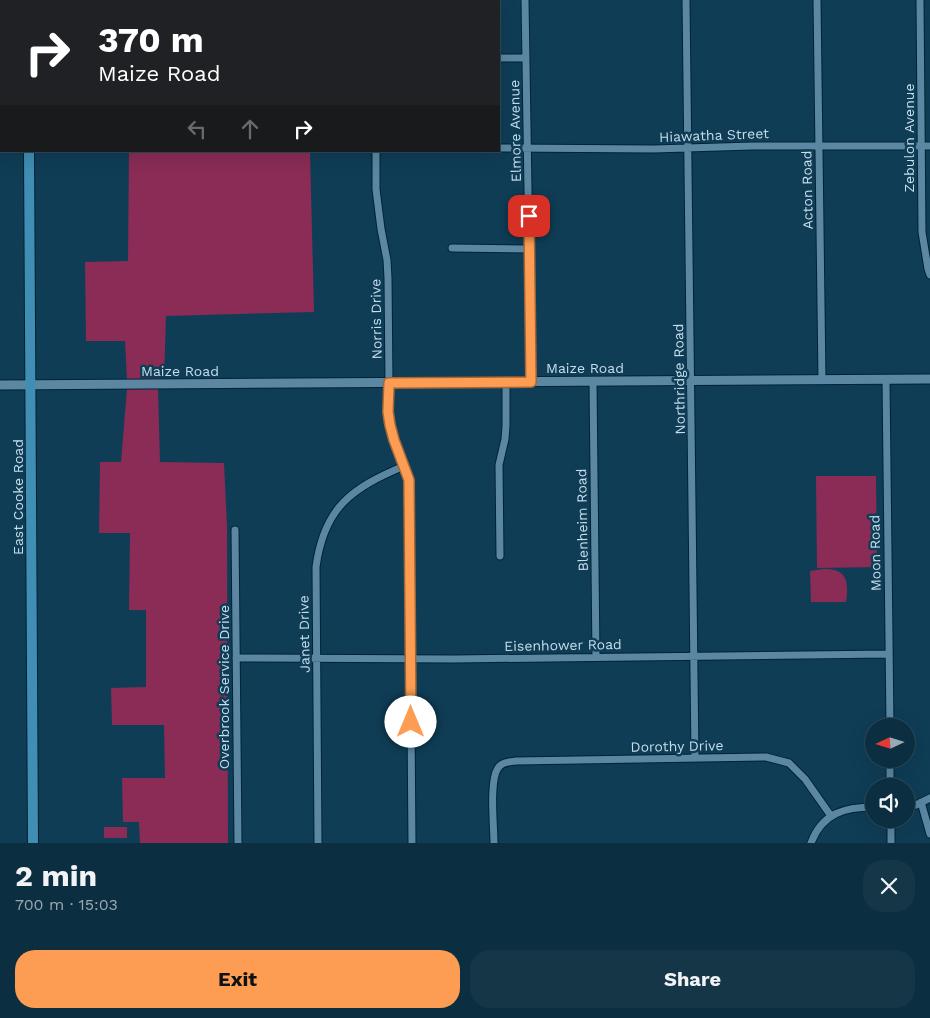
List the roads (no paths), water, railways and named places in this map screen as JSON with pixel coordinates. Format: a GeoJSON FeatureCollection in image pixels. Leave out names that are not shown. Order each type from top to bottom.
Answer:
{"type":"FeatureCollection","features":[{"type":"Feature","properties":{"kind":"main road","name":"East Cooke Road"},"geometry":{"type":"LineString","coordinates":[[29,152],[34,843]]}},
{"type":"Feature","properties":{"kind":"street","name":"Elmore Avenue"},"geometry":{"type":"LineString","coordinates":[[525,0],[531,382]]}},
{"type":"Feature","properties":{"kind":"street","name":"Northridge Road"},"geometry":{"type":"LineString","coordinates":[[686,0],[695,758]]}},
{"type":"Feature","properties":{"kind":"street","name":"Acton Road"},"geometry":{"type":"LineString","coordinates":[[817,0],[822,380]]}},
{"type":"Feature","properties":{"kind":"street","name":"Zebulon Avenue"},"geometry":{"type":"LineString","coordinates":[[920,0],[922,232],[930,275]]}},
{"type":"Feature","properties":{"kind":"street"},"geometry":{"type":"LineString","coordinates":[[500,58],[526,58]]}},
{"type":"Feature","properties":{"kind":"street","name":"Hiawatha Street"},"geometry":{"type":"LineString","coordinates":[[500,148],[654,149],[688,147],[930,146]]}},
{"type":"Feature","properties":{"kind":"street","name":"Norris Drive"},"geometry":{"type":"LineString","coordinates":[[376,152],[377,197],[388,269],[388,412],[394,440],[409,480],[412,843]]}},
{"type":"Feature","properties":{"kind":"street"},"geometry":{"type":"LineString","coordinates":[[452,248],[529,249]]}},
{"type":"Feature","properties":{"kind":"street","name":"Maize Road"},"geometry":{"type":"LineString","coordinates":[[0,386],[930,379]]}},
{"type":"Feature","properties":{"kind":"street","name":"Moon Road"},"geometry":{"type":"LineString","coordinates":[[886,380],[890,718]]}},
{"type":"Feature","properties":{"kind":"street"},"geometry":{"type":"LineString","coordinates":[[500,556],[499,464],[505,439],[506,382]]}},
{"type":"Feature","properties":{"kind":"street","name":"Blenheim Road"},"geometry":{"type":"LineString","coordinates":[[593,382],[596,657]]}},
{"type":"Feature","properties":{"kind":"street","name":"Janet Drive"},"geometry":{"type":"LineString","coordinates":[[318,843],[316,567],[318,550],[331,518],[342,504],[358,490],[404,466]]}},
{"type":"Feature","properties":{"kind":"street","name":"Overbrook Service Drive"},"geometry":{"type":"LineString","coordinates":[[235,530],[238,843]]}},
{"type":"Feature","properties":{"kind":"street","name":"Eisenhower Road"},"geometry":{"type":"LineString","coordinates":[[236,658],[411,659],[889,654]]}},
{"type":"Feature","properties":{"kind":"street","name":"Dorothy Drive"},"geometry":{"type":"LineString","coordinates":[[494,843],[494,776],[498,767],[516,761],[766,757],[789,763],[805,779],[831,816]]}},
{"type":"Feature","properties":{"kind":"street"},"geometry":{"type":"LineString","coordinates":[[915,805],[930,798]]}},
{"type":"Feature","properties":{"kind":"street"},"geometry":{"type":"LineString","coordinates":[[921,802],[930,834]]}},
{"type":"Feature","properties":{"kind":"street"},"geometry":{"type":"LineString","coordinates":[[811,843],[821,825],[831,816],[847,809],[865,807]]}},
{"type":"Feature","properties":{"kind":"street"},"geometry":{"type":"LineString","coordinates":[[891,828],[891,843]]}}]}
